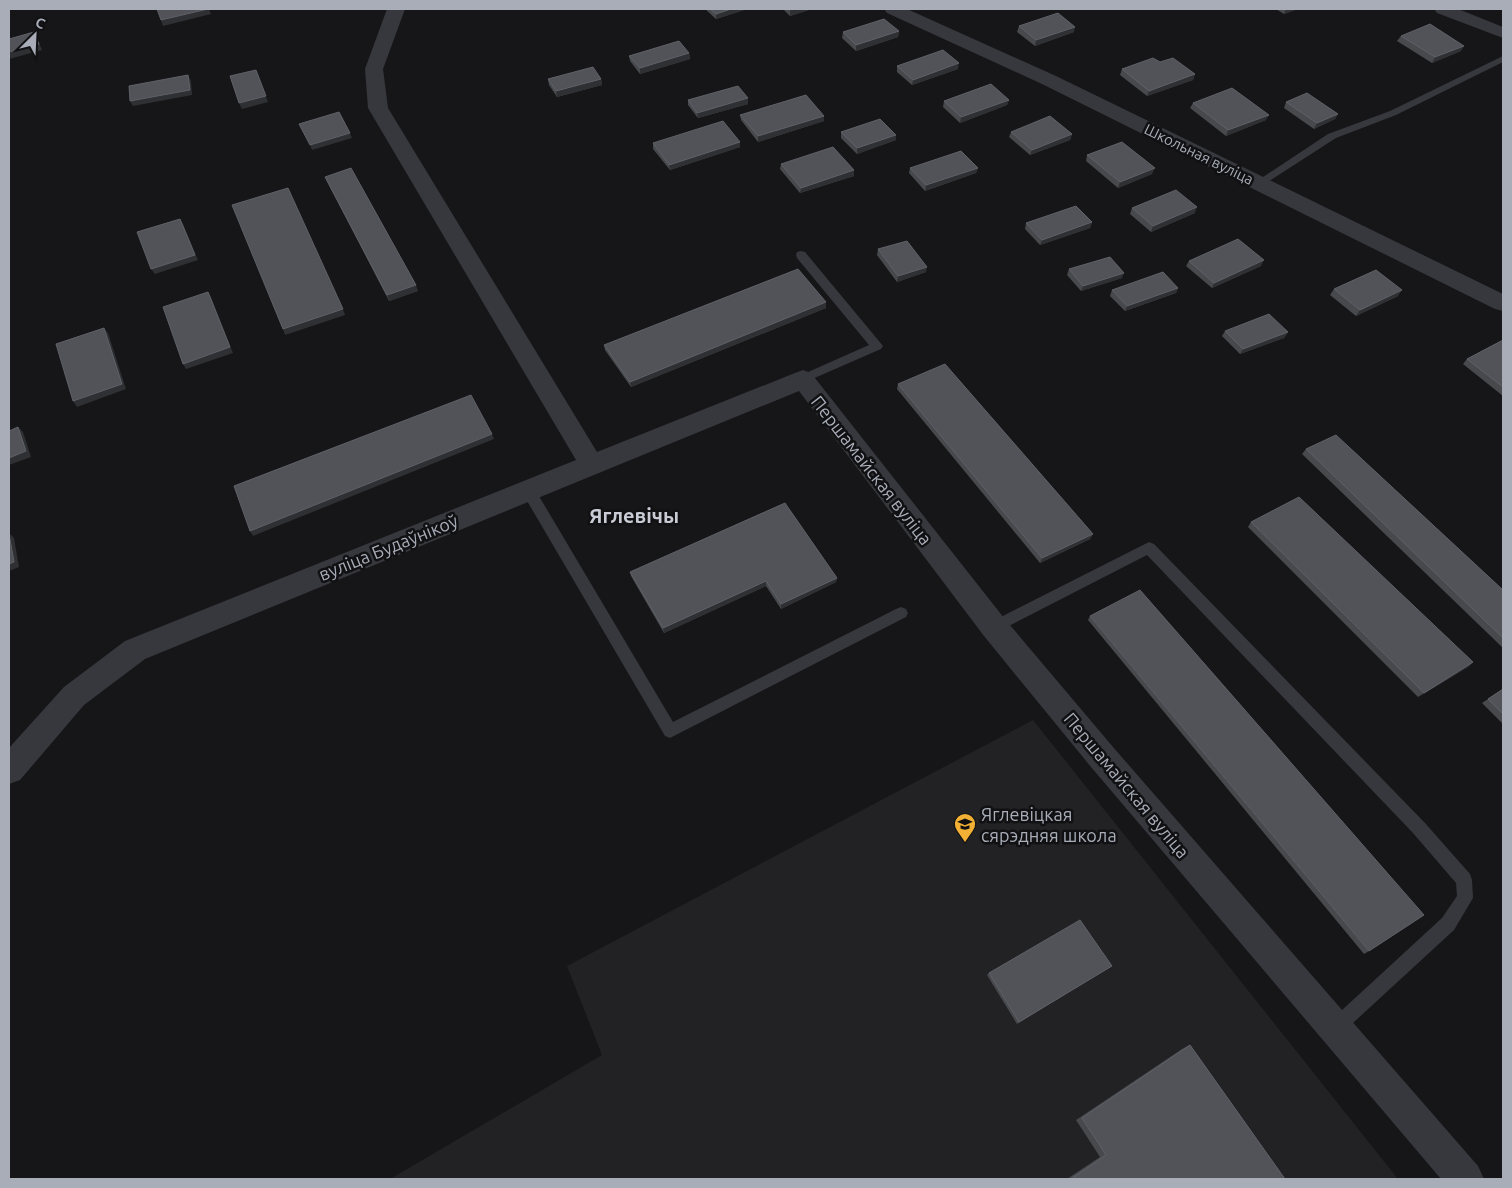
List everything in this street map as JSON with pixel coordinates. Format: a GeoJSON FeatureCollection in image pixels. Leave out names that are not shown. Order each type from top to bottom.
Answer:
{"type":"FeatureCollection","features":[{"type":"Feature","properties":{"kind":"street"},"geometry":{"type":"LineString","coordinates":[[396,9],[374,69],[378,108],[591,464]]}},
{"type":"Feature","properties":{"kind":"street","name":"Школьная вуліца"},"geometry":{"type":"LineString","coordinates":[[893,9],[1048,80],[1503,303]]}},
{"type":"Feature","properties":{"kind":"street"},"geometry":{"type":"LineString","coordinates":[[1443,9],[1503,33]]}},
{"type":"Feature","properties":{"kind":"street","name":"вуліца Будаўнікоў"},"geometry":{"type":"LineString","coordinates":[[9,770],[74,696],[135,650],[803,379]]}},
{"type":"Feature","properties":{"kind":"street","name":"Першамайская вуліца"},"geometry":{"type":"LineString","coordinates":[[803,379],[994,627],[1465,1179]]}},
{"type":"Feature","properties":{"kind":"lane"},"geometry":{"type":"LineString","coordinates":[[1259,183],[1332,136],[1394,113],[1503,59]]}},
{"type":"Feature","properties":{"kind":"lane"},"geometry":{"type":"LineString","coordinates":[[801,256],[876,346],[803,379]]}},
{"type":"Feature","properties":{"kind":"lane"},"geometry":{"type":"LineString","coordinates":[[528,490],[670,731],[901,613]]}},
{"type":"Feature","properties":{"kind":"lane"},"geometry":{"type":"LineString","coordinates":[[994,627],[1149,548],[1419,828],[1464,880],[1465,898],[1448,924],[1335,1028]]}},
{"type":"Feature","properties":{"kind":"shaded area","name":"Яглевіцкая сярэдняя школа"},"geometry":{"type":"Polygon","coordinates":[[[1033,720],[1398,1179],[390,1179],[602,1055],[567,966],[1033,720]]]}},
{"type":"Feature","properties":{"kind":"building"},"geometry":{"type":"Polygon","coordinates":[[[157,9],[208,9],[161,20],[157,9]]]}},
{"type":"Feature","properties":{"kind":"building"},"geometry":{"type":"Polygon","coordinates":[[[710,9],[731,9],[716,14],[710,9]]]}},
{"type":"Feature","properties":{"kind":"building"},"geometry":{"type":"Polygon","coordinates":[[[1058,13],[1075,27],[1036,40],[1019,26],[1058,13]]]}},
{"type":"Feature","properties":{"kind":"building"},"geometry":{"type":"Polygon","coordinates":[[[884,19],[899,31],[856,45],[843,32],[884,19]]]}},
{"type":"Feature","properties":{"kind":"building"},"geometry":{"type":"Polygon","coordinates":[[[1430,24],[1464,46],[1435,57],[1401,36],[1430,24]]]}},
{"type":"Feature","properties":{"kind":"building"},"geometry":{"type":"Polygon","coordinates":[[[34,32],[39,44],[9,52],[9,39],[34,32]]]}},
{"type":"Feature","properties":{"kind":"building"},"geometry":{"type":"Polygon","coordinates":[[[679,41],[689,53],[640,68],[629,56],[679,41]]]}},
{"type":"Feature","properties":{"kind":"building"},"geometry":{"type":"Polygon","coordinates":[[[943,50],[959,63],[913,80],[897,66],[943,50]]]}},
{"type":"Feature","properties":{"kind":"building"},"geometry":{"type":"Polygon","coordinates":[[[1153,58],[1160,62],[1173,58],[1195,74],[1149,91],[1122,69],[1153,58]]]}},
{"type":"Feature","properties":{"kind":"building"},"geometry":{"type":"Polygon","coordinates":[[[593,67],[601,79],[556,91],[548,79],[593,67]]]}},
{"type":"Feature","properties":{"kind":"building"},"geometry":{"type":"Polygon","coordinates":[[[256,70],[266,96],[239,103],[230,76],[256,70]]]}},
{"type":"Feature","properties":{"kind":"building"},"geometry":{"type":"Polygon","coordinates":[[[188,75],[190,90],[130,101],[129,86],[188,75]]]}},
{"type":"Feature","properties":{"kind":"building"},"geometry":{"type":"Polygon","coordinates":[[[991,84],[1009,100],[961,117],[944,101],[991,84]]]}},
{"type":"Feature","properties":{"kind":"building"},"geometry":{"type":"Polygon","coordinates":[[[738,86],[748,98],[697,113],[688,100],[738,86]]]}},
{"type":"Feature","properties":{"kind":"building"},"geometry":{"type":"Polygon","coordinates":[[[1232,88],[1269,115],[1228,130],[1193,103],[1232,88]]]}},
{"type":"Feature","properties":{"kind":"building"},"geometry":{"type":"Polygon","coordinates":[[[1307,93],[1338,114],[1317,123],[1286,102],[1307,93]]]}},
{"type":"Feature","properties":{"kind":"building"},"geometry":{"type":"Polygon","coordinates":[[[806,95],[824,116],[758,136],[740,115],[806,95]]]}},
{"type":"Feature","properties":{"kind":"building"},"geometry":{"type":"Polygon","coordinates":[[[339,112],[350,133],[310,145],[299,124],[339,112]]]}},
{"type":"Feature","properties":{"kind":"building"},"geometry":{"type":"Polygon","coordinates":[[[1050,116],[1072,134],[1032,150],[1011,132],[1050,116]]]}},
{"type":"Feature","properties":{"kind":"building"},"geometry":{"type":"Polygon","coordinates":[[[880,119],[896,135],[857,148],[841,132],[880,119]]]}},
{"type":"Feature","properties":{"kind":"building"},"geometry":{"type":"Polygon","coordinates":[[[723,121],[740,142],[669,165],[653,143],[723,121]]]}},
{"type":"Feature","properties":{"kind":"building"},"geometry":{"type":"Polygon","coordinates":[[[1122,142],[1155,168],[1120,182],[1087,155],[1122,142]]]}},
{"type":"Feature","properties":{"kind":"building"},"geometry":{"type":"Polygon","coordinates":[[[833,147],[854,170],[801,188],[781,164],[833,147]]]}},
{"type":"Feature","properties":{"kind":"building"},"geometry":{"type":"Polygon","coordinates":[[[961,151],[978,168],[926,185],[910,168],[961,151]]]}},
{"type":"Feature","properties":{"kind":"building"},"geometry":{"type":"Polygon","coordinates":[[[351,168],[416,285],[387,295],[325,177],[351,168]]]}},
{"type":"Feature","properties":{"kind":"building"},"geometry":{"type":"Polygon","coordinates":[[[288,188],[343,309],[283,329],[232,205],[288,188]]]}},
{"type":"Feature","properties":{"kind":"building"},"geometry":{"type":"Polygon","coordinates":[[[1176,190],[1197,207],[1153,226],[1132,208],[1176,190]]]}},
{"type":"Feature","properties":{"kind":"building"},"geometry":{"type":"Polygon","coordinates":[[[1076,206],[1092,222],[1042,240],[1026,223],[1076,206]]]}},
{"type":"Feature","properties":{"kind":"building"},"geometry":{"type":"Polygon","coordinates":[[[180,219],[195,255],[151,269],[137,232],[180,219]]]}},
{"type":"Feature","properties":{"kind":"building"},"geometry":{"type":"Polygon","coordinates":[[[1238,239],[1264,260],[1214,283],[1189,261],[1238,239]]]}},
{"type":"Feature","properties":{"kind":"building"},"geometry":{"type":"Polygon","coordinates":[[[907,241],[927,267],[898,276],[878,249],[907,241]]]}},
{"type":"Feature","properties":{"kind":"building"},"geometry":{"type":"Polygon","coordinates":[[[1110,257],[1124,273],[1083,286],[1069,269],[1110,257]]]}},
{"type":"Feature","properties":{"kind":"building"},"geometry":{"type":"Polygon","coordinates":[[[798,269],[826,302],[630,382],[604,345],[798,269]]]}},
{"type":"Feature","properties":{"kind":"building"},"geometry":{"type":"Polygon","coordinates":[[[1376,270],[1402,290],[1360,310],[1334,289],[1376,270]]]}},
{"type":"Feature","properties":{"kind":"building"},"geometry":{"type":"Polygon","coordinates":[[[1163,272],[1178,288],[1127,306],[1112,290],[1163,272]]]}},
{"type":"Feature","properties":{"kind":"building"},"geometry":{"type":"Polygon","coordinates":[[[208,292],[230,347],[183,364],[163,307],[208,292]]]}},
{"type":"Feature","properties":{"kind":"building"},"geometry":{"type":"Polygon","coordinates":[[[1269,314],[1288,332],[1243,349],[1225,331],[1269,314]]]}},
{"type":"Feature","properties":{"kind":"building"},"geometry":{"type":"Polygon","coordinates":[[[104,328],[122,384],[73,401],[56,344],[104,328]]]}},
{"type":"Feature","properties":{"kind":"building"},"geometry":{"type":"Polygon","coordinates":[[[1503,340],[1503,387],[1467,359],[1503,340]]]}},
{"type":"Feature","properties":{"kind":"building"},"geometry":{"type":"Polygon","coordinates":[[[945,364],[1093,534],[1042,558],[898,384],[945,364]]]}},
{"type":"Feature","properties":{"kind":"building"},"geometry":{"type":"Polygon","coordinates":[[[471,395],[492,434],[250,531],[234,486],[471,395]]]}},
{"type":"Feature","properties":{"kind":"building"},"geometry":{"type":"Polygon","coordinates":[[[18,427],[26,451],[9,458],[9,431],[18,427]]]}},
{"type":"Feature","properties":{"kind":"building"},"geometry":{"type":"Polygon","coordinates":[[[1336,435],[1503,590],[1503,638],[1306,449],[1336,435]]]}},
{"type":"Feature","properties":{"kind":"building"},"geometry":{"type":"Polygon","coordinates":[[[1299,497],[1473,662],[1424,693],[1251,522],[1299,497]]]}},
{"type":"Feature","properties":{"kind":"building"},"geometry":{"type":"Polygon","coordinates":[[[785,503],[837,578],[781,604],[766,581],[663,628],[630,572],[785,503]]]}},
{"type":"Feature","properties":{"kind":"building"},"geometry":{"type":"Polygon","coordinates":[[[9,534],[14,562],[9,564],[9,534]]]}},
{"type":"Feature","properties":{"kind":"building"},"geometry":{"type":"Polygon","coordinates":[[[1140,590],[1424,915],[1369,951],[1090,616],[1140,590]]]}},
{"type":"Feature","properties":{"kind":"building"},"geometry":{"type":"Polygon","coordinates":[[[1503,689],[1503,714],[1488,699],[1503,689]]]}},
{"type":"Feature","properties":{"kind":"building"},"geometry":{"type":"Polygon","coordinates":[[[1080,920],[1112,966],[1019,1022],[989,973],[1080,920]]]}},
{"type":"Feature","properties":{"kind":"building"},"geometry":{"type":"Polygon","coordinates":[[[1190,1045],[1285,1179],[1071,1179],[1106,1155],[1082,1118],[1190,1045]]]}},
{"type":"Feature","properties":{"kind":"place","name":"Яглевіцкая сярэдняя школа"},"geometry":{"type":"Point","coordinates":[965,843]}},
{"type":"Feature","properties":{"kind":"district","name":"Яглевічы"},"geometry":{"type":"Point","coordinates":[634,515]}}]}
